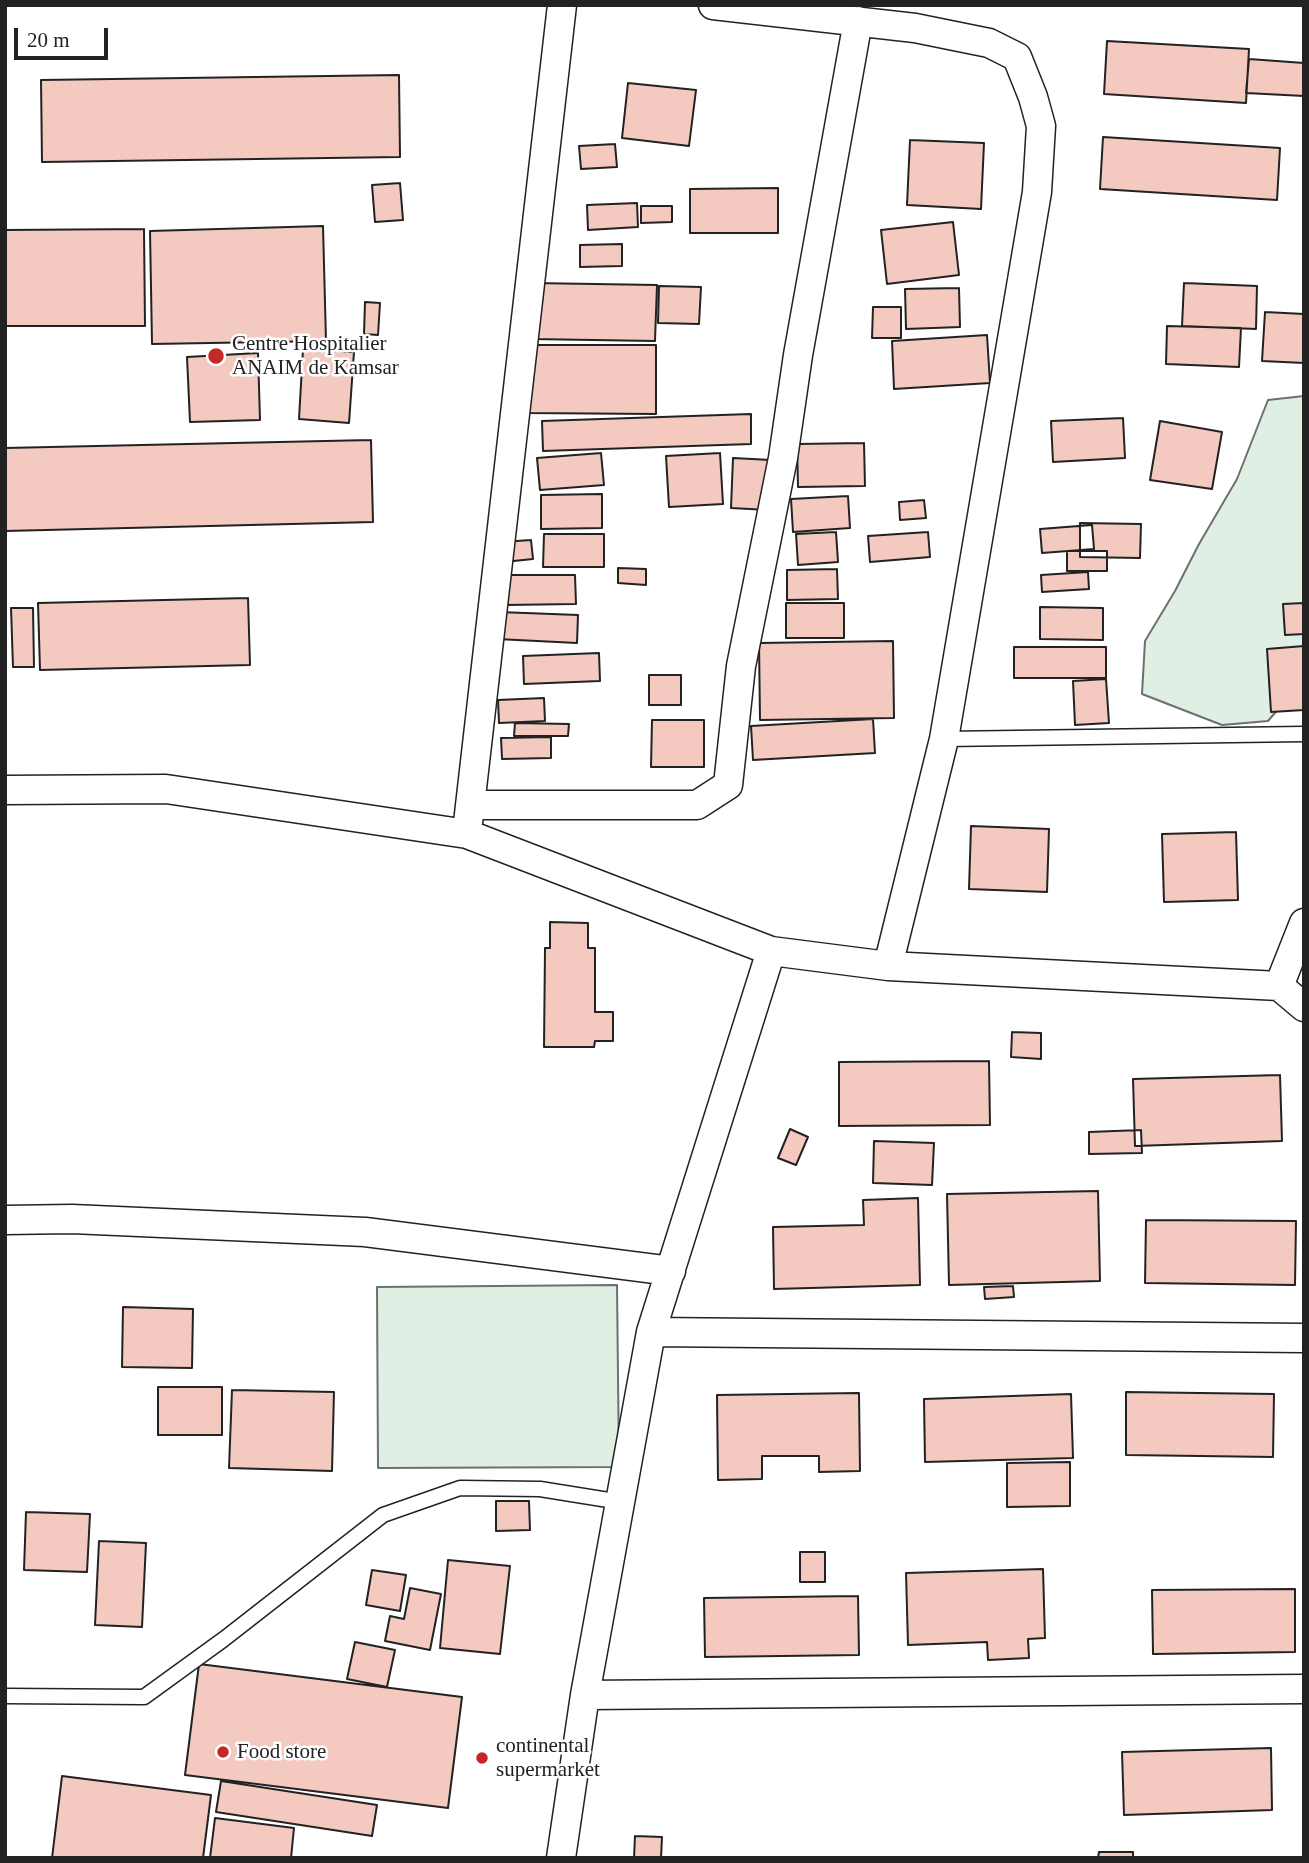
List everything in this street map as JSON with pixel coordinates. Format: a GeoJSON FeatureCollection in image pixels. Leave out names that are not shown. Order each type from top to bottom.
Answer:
{"type":"FeatureCollection","features":[{"type":"Feature","properties":{"kind":"street"},"geometry":{"type":"LineString","coordinates":[[467,834],[562,5]]}},
{"type":"Feature","properties":{"kind":"street"},"geometry":{"type":"LineString","coordinates":[[713,5],[915,28],[989,43],[1017,57],[1041,126],[1037,192],[944,739],[888,966]]}},
{"type":"Feature","properties":{"kind":"street"},"geometry":{"type":"LineString","coordinates":[[470,805],[697,805],[727,785],[741,666],[783,458],[798,355],[858,21]]}},
{"type":"Feature","properties":{"kind":"street"},"geometry":{"type":"LineString","coordinates":[[5,790],[166,789],[467,834],[771,951],[888,966],[1279,986],[1304,1007]]}},
{"type":"Feature","properties":{"kind":"street"},"geometry":{"type":"LineString","coordinates":[[1279,986],[1304,923]]}},
{"type":"Feature","properties":{"kind":"street"},"geometry":{"type":"LineString","coordinates":[[561,1858],[585,1695],[652,1332],[771,951]]}},
{"type":"Feature","properties":{"kind":"street"},"geometry":{"type":"LineString","coordinates":[[5,1220],[72,1219],[365,1232],[671,1271]]}},
{"type":"Feature","properties":{"kind":"street"},"geometry":{"type":"LineString","coordinates":[[652,1332],[1304,1338]]}},
{"type":"Feature","properties":{"kind":"street"},"geometry":{"type":"LineString","coordinates":[[585,1695],[1304,1689]]}},
{"type":"Feature","properties":{"kind":"lane"},"geometry":{"type":"LineString","coordinates":[[944,739],[1304,734]]}},
{"type":"Feature","properties":{"kind":"lane"},"geometry":{"type":"LineString","coordinates":[[5,1696],[144,1697],[224,1639],[383,1515],[460,1488],[540,1489],[621,1502]]}},
{"type":"Feature","properties":{"kind":"green space"},"geometry":{"type":"Polygon","coordinates":[[[1304,396],[1304,679],[1268,721],[1222,725],[1142,694],[1145,641],[1237,479],[1268,400],[1304,396]]]}},
{"type":"Feature","properties":{"kind":"green space"},"geometry":{"type":"Polygon","coordinates":[[[617,1285],[619,1467],[378,1468],[377,1287],[617,1285]]]}},
{"type":"Feature","properties":{"kind":"building"},"geometry":{"type":"Polygon","coordinates":[[[1107,41],[1249,49],[1246,103],[1104,94],[1107,41]]]}},
{"type":"Feature","properties":{"kind":"building"},"geometry":{"type":"Polygon","coordinates":[[[1249,59],[1304,63],[1304,96],[1246,93],[1249,59]]]}},
{"type":"Feature","properties":{"kind":"building"},"geometry":{"type":"Polygon","coordinates":[[[399,75],[400,157],[42,162],[41,80],[399,75]]]}},
{"type":"Feature","properties":{"kind":"building"},"geometry":{"type":"Polygon","coordinates":[[[628,83],[696,90],[689,146],[622,138],[628,83]]]}},
{"type":"Feature","properties":{"kind":"building"},"geometry":{"type":"Polygon","coordinates":[[[1103,137],[1280,148],[1277,200],[1100,189],[1103,137]]]}},
{"type":"Feature","properties":{"kind":"building"},"geometry":{"type":"Polygon","coordinates":[[[910,140],[984,143],[981,209],[907,205],[910,140]]]}},
{"type":"Feature","properties":{"kind":"building"},"geometry":{"type":"Polygon","coordinates":[[[615,144],[617,167],[581,169],[579,146],[615,144]]]}},
{"type":"Feature","properties":{"kind":"building"},"geometry":{"type":"Polygon","coordinates":[[[400,183],[403,220],[375,222],[372,185],[400,183]]]}},
{"type":"Feature","properties":{"kind":"building"},"geometry":{"type":"Polygon","coordinates":[[[778,188],[778,233],[690,233],[690,189],[778,188]]]}},
{"type":"Feature","properties":{"kind":"building"},"geometry":{"type":"Polygon","coordinates":[[[637,203],[638,227],[588,230],[587,205],[637,203]]]}},
{"type":"Feature","properties":{"kind":"building"},"geometry":{"type":"Polygon","coordinates":[[[641,206],[672,206],[672,222],[641,223],[641,206]]]}},
{"type":"Feature","properties":{"kind":"building"},"geometry":{"type":"Polygon","coordinates":[[[953,222],[959,275],[887,284],[881,230],[953,222]]]}},
{"type":"Feature","properties":{"kind":"building"},"geometry":{"type":"Polygon","coordinates":[[[323,226],[326,341],[152,344],[150,231],[323,226]]]}},
{"type":"Feature","properties":{"kind":"building"},"geometry":{"type":"Polygon","coordinates":[[[144,229],[145,326],[5,326],[5,230],[144,229]]]}},
{"type":"Feature","properties":{"kind":"building"},"geometry":{"type":"Polygon","coordinates":[[[622,244],[622,266],[580,267],[580,245],[622,244]]]}},
{"type":"Feature","properties":{"kind":"building"},"geometry":{"type":"Polygon","coordinates":[[[532,283],[657,285],[655,341],[531,339],[532,283]]]}},
{"type":"Feature","properties":{"kind":"building"},"geometry":{"type":"Polygon","coordinates":[[[1184,283],[1257,286],[1256,329],[1182,326],[1184,283]]]}},
{"type":"Feature","properties":{"kind":"building"},"geometry":{"type":"Polygon","coordinates":[[[659,286],[701,287],[699,324],[658,323],[659,286]]]}},
{"type":"Feature","properties":{"kind":"building"},"geometry":{"type":"Polygon","coordinates":[[[959,288],[960,327],[906,329],[905,289],[959,288]]]}},
{"type":"Feature","properties":{"kind":"building"},"geometry":{"type":"Polygon","coordinates":[[[365,302],[380,303],[378,335],[364,334],[365,302]]]}},
{"type":"Feature","properties":{"kind":"building"},"geometry":{"type":"Polygon","coordinates":[[[873,307],[901,307],[901,338],[872,338],[873,307]]]}},
{"type":"Feature","properties":{"kind":"building"},"geometry":{"type":"Polygon","coordinates":[[[1265,312],[1304,314],[1304,363],[1262,361],[1265,312]]]}},
{"type":"Feature","properties":{"kind":"building"},"geometry":{"type":"Polygon","coordinates":[[[1167,326],[1241,328],[1239,367],[1166,364],[1167,326]]]}},
{"type":"Feature","properties":{"kind":"building"},"geometry":{"type":"Polygon","coordinates":[[[987,335],[990,383],[894,389],[892,341],[987,335]]]}},
{"type":"Feature","properties":{"kind":"building"},"geometry":{"type":"Polygon","coordinates":[[[527,345],[656,345],[656,414],[526,413],[527,345]]]}},
{"type":"Feature","properties":{"kind":"building"},"geometry":{"type":"Polygon","coordinates":[[[303,349],[354,352],[349,423],[299,419],[303,349]]]}},
{"type":"Feature","properties":{"kind":"building"},"geometry":{"type":"Polygon","coordinates":[[[258,353],[260,420],[190,422],[187,357],[258,353]]]}},
{"type":"Feature","properties":{"kind":"building"},"geometry":{"type":"Polygon","coordinates":[[[751,414],[751,444],[543,451],[542,421],[751,414]]]}},
{"type":"Feature","properties":{"kind":"building"},"geometry":{"type":"Polygon","coordinates":[[[1123,418],[1125,458],[1053,462],[1051,421],[1123,418]]]}},
{"type":"Feature","properties":{"kind":"building"},"geometry":{"type":"Polygon","coordinates":[[[1160,421],[1222,432],[1212,489],[1150,480],[1160,421]]]}},
{"type":"Feature","properties":{"kind":"building"},"geometry":{"type":"Polygon","coordinates":[[[371,440],[373,522],[5,531],[5,448],[371,440]]]}},
{"type":"Feature","properties":{"kind":"building"},"geometry":{"type":"Polygon","coordinates":[[[864,443],[865,486],[798,487],[797,444],[864,443]]]}},
{"type":"Feature","properties":{"kind":"building"},"geometry":{"type":"Polygon","coordinates":[[[601,453],[604,485],[540,490],[537,458],[601,453]]]}},
{"type":"Feature","properties":{"kind":"building"},"geometry":{"type":"Polygon","coordinates":[[[720,453],[723,504],[669,507],[666,456],[720,453]]]}},
{"type":"Feature","properties":{"kind":"building"},"geometry":{"type":"Polygon","coordinates":[[[733,458],[771,460],[768,510],[731,508],[733,458]]]}},
{"type":"Feature","properties":{"kind":"building"},"geometry":{"type":"Polygon","coordinates":[[[602,494],[602,528],[541,529],[541,495],[602,494]]]}},
{"type":"Feature","properties":{"kind":"building"},"geometry":{"type":"Polygon","coordinates":[[[848,496],[850,528],[793,532],[791,499],[848,496]]]}},
{"type":"Feature","properties":{"kind":"building"},"geometry":{"type":"Polygon","coordinates":[[[924,500],[926,518],[900,520],[899,502],[924,500]]]}},
{"type":"Feature","properties":{"kind":"building"},"geometry":{"type":"Polygon","coordinates":[[[1080,523],[1141,524],[1140,558],[1080,557],[1080,523]]]}},
{"type":"Feature","properties":{"kind":"building"},"geometry":{"type":"Polygon","coordinates":[[[1092,525],[1094,549],[1042,553],[1040,529],[1092,525]]]}},
{"type":"Feature","properties":{"kind":"building"},"geometry":{"type":"Polygon","coordinates":[[[836,532],[838,562],[798,565],[796,534],[836,532]]]}},
{"type":"Feature","properties":{"kind":"building"},"geometry":{"type":"Polygon","coordinates":[[[928,532],[930,557],[870,562],[868,536],[928,532]]]}},
{"type":"Feature","properties":{"kind":"building"},"geometry":{"type":"Polygon","coordinates":[[[544,534],[604,534],[604,567],[543,567],[544,534]]]}},
{"type":"Feature","properties":{"kind":"building"},"geometry":{"type":"Polygon","coordinates":[[[531,540],[533,559],[504,562],[502,542],[531,540]]]}},
{"type":"Feature","properties":{"kind":"building"},"geometry":{"type":"Polygon","coordinates":[[[1067,551],[1107,551],[1107,571],[1067,571],[1067,551]]]}},
{"type":"Feature","properties":{"kind":"building"},"geometry":{"type":"Polygon","coordinates":[[[618,568],[646,569],[646,585],[618,583],[618,568]]]}},
{"type":"Feature","properties":{"kind":"building"},"geometry":{"type":"Polygon","coordinates":[[[837,569],[838,599],[787,600],[787,570],[837,569]]]}},
{"type":"Feature","properties":{"kind":"building"},"geometry":{"type":"Polygon","coordinates":[[[1088,572],[1089,589],[1042,592],[1041,575],[1088,572]]]}},
{"type":"Feature","properties":{"kind":"building"},"geometry":{"type":"Polygon","coordinates":[[[505,575],[575,575],[576,604],[505,605],[505,575]]]}},
{"type":"Feature","properties":{"kind":"building"},"geometry":{"type":"Polygon","coordinates":[[[248,598],[250,665],[40,670],[38,603],[248,598]]]}},
{"type":"Feature","properties":{"kind":"building"},"geometry":{"type":"Polygon","coordinates":[[[786,603],[844,603],[844,638],[786,638],[786,603]]]}},
{"type":"Feature","properties":{"kind":"building"},"geometry":{"type":"Polygon","coordinates":[[[1304,603],[1304,634],[1285,635],[1283,604],[1304,603]]]}},
{"type":"Feature","properties":{"kind":"building"},"geometry":{"type":"Polygon","coordinates":[[[1040,607],[1103,608],[1103,640],[1040,639],[1040,607]]]}},
{"type":"Feature","properties":{"kind":"building"},"geometry":{"type":"Polygon","coordinates":[[[11,608],[33,608],[34,667],[13,667],[11,608]]]}},
{"type":"Feature","properties":{"kind":"building"},"geometry":{"type":"Polygon","coordinates":[[[499,612],[578,615],[577,643],[497,639],[499,612]]]}},
{"type":"Feature","properties":{"kind":"building"},"geometry":{"type":"Polygon","coordinates":[[[893,641],[894,718],[760,720],[759,643],[893,641]]]}},
{"type":"Feature","properties":{"kind":"building"},"geometry":{"type":"Polygon","coordinates":[[[1304,646],[1304,710],[1271,712],[1267,649],[1304,646]]]}},
{"type":"Feature","properties":{"kind":"building"},"geometry":{"type":"Polygon","coordinates":[[[1014,647],[1106,647],[1106,678],[1014,678],[1014,647]]]}},
{"type":"Feature","properties":{"kind":"building"},"geometry":{"type":"Polygon","coordinates":[[[599,653],[600,681],[524,684],[523,656],[599,653]]]}},
{"type":"Feature","properties":{"kind":"building"},"geometry":{"type":"Polygon","coordinates":[[[649,675],[681,675],[681,705],[649,705],[649,675]]]}},
{"type":"Feature","properties":{"kind":"building"},"geometry":{"type":"Polygon","coordinates":[[[1106,679],[1109,723],[1075,725],[1073,681],[1106,679]]]}},
{"type":"Feature","properties":{"kind":"building"},"geometry":{"type":"Polygon","coordinates":[[[544,698],[545,721],[499,723],[498,700],[544,698]]]}},
{"type":"Feature","properties":{"kind":"building"},"geometry":{"type":"Polygon","coordinates":[[[873,719],[875,753],[753,760],[751,726],[873,719]]]}},
{"type":"Feature","properties":{"kind":"building"},"geometry":{"type":"Polygon","coordinates":[[[652,720],[704,720],[704,767],[651,767],[652,720]]]}},
{"type":"Feature","properties":{"kind":"building"},"geometry":{"type":"Polygon","coordinates":[[[515,723],[569,724],[568,736],[514,736],[515,723]]]}},
{"type":"Feature","properties":{"kind":"building"},"geometry":{"type":"Polygon","coordinates":[[[551,737],[551,758],[502,759],[501,738],[551,737]]]}},
{"type":"Feature","properties":{"kind":"building"},"geometry":{"type":"Polygon","coordinates":[[[971,826],[1049,829],[1047,892],[969,889],[971,826]]]}},
{"type":"Feature","properties":{"kind":"building"},"geometry":{"type":"Polygon","coordinates":[[[1236,832],[1238,900],[1164,902],[1162,834],[1236,832]]]}},
{"type":"Feature","properties":{"kind":"building"},"geometry":{"type":"Polygon","coordinates":[[[550,922],[588,923],[588,948],[595,948],[595,1012],[613,1012],[613,1041],[595,1041],[594,1047],[544,1047],[545,948],[550,948],[550,922]]]}},
{"type":"Feature","properties":{"kind":"building"},"geometry":{"type":"Polygon","coordinates":[[[1012,1032],[1041,1033],[1041,1059],[1011,1057],[1012,1032]]]}},
{"type":"Feature","properties":{"kind":"building"},"geometry":{"type":"Polygon","coordinates":[[[989,1061],[990,1125],[839,1126],[839,1062],[989,1061]]]}},
{"type":"Feature","properties":{"kind":"building"},"geometry":{"type":"Polygon","coordinates":[[[1280,1075],[1282,1141],[1135,1146],[1133,1079],[1280,1075]]]}},
{"type":"Feature","properties":{"kind":"building"},"geometry":{"type":"Polygon","coordinates":[[[790,1129],[808,1137],[796,1165],[778,1158],[790,1129]]]}},
{"type":"Feature","properties":{"kind":"building"},"geometry":{"type":"Polygon","coordinates":[[[1141,1130],[1142,1153],[1089,1154],[1089,1132],[1141,1130]]]}},
{"type":"Feature","properties":{"kind":"building"},"geometry":{"type":"Polygon","coordinates":[[[874,1141],[934,1143],[932,1185],[873,1183],[874,1141]]]}},
{"type":"Feature","properties":{"kind":"building"},"geometry":{"type":"Polygon","coordinates":[[[1098,1191],[1100,1281],[949,1285],[947,1194],[1098,1191]]]}},
{"type":"Feature","properties":{"kind":"building"},"geometry":{"type":"Polygon","coordinates":[[[918,1198],[920,1285],[774,1289],[773,1227],[864,1225],[863,1200],[918,1198]]]}},
{"type":"Feature","properties":{"kind":"building"},"geometry":{"type":"Polygon","coordinates":[[[1146,1220],[1296,1221],[1295,1285],[1145,1283],[1146,1220]]]}},
{"type":"Feature","properties":{"kind":"building"},"geometry":{"type":"Polygon","coordinates":[[[1013,1286],[1014,1297],[985,1299],[984,1287],[1013,1286]]]}},
{"type":"Feature","properties":{"kind":"building"},"geometry":{"type":"Polygon","coordinates":[[[123,1307],[193,1309],[192,1368],[122,1367],[123,1307]]]}},
{"type":"Feature","properties":{"kind":"building"},"geometry":{"type":"Polygon","coordinates":[[[158,1387],[222,1387],[222,1435],[158,1435],[158,1387]]]}},
{"type":"Feature","properties":{"kind":"building"},"geometry":{"type":"Polygon","coordinates":[[[232,1390],[334,1392],[332,1471],[229,1468],[232,1390]]]}},
{"type":"Feature","properties":{"kind":"building"},"geometry":{"type":"Polygon","coordinates":[[[1126,1392],[1274,1394],[1273,1457],[1126,1455],[1126,1392]]]}},
{"type":"Feature","properties":{"kind":"building"},"geometry":{"type":"Polygon","coordinates":[[[859,1393],[860,1471],[819,1472],[819,1456],[762,1456],[762,1479],[718,1480],[717,1395],[859,1393]]]}},
{"type":"Feature","properties":{"kind":"building"},"geometry":{"type":"Polygon","coordinates":[[[1071,1394],[1073,1458],[925,1462],[924,1399],[1071,1394]]]}},
{"type":"Feature","properties":{"kind":"building"},"geometry":{"type":"Polygon","coordinates":[[[1070,1462],[1070,1506],[1007,1507],[1007,1463],[1070,1462]]]}},
{"type":"Feature","properties":{"kind":"building"},"geometry":{"type":"Polygon","coordinates":[[[496,1501],[529,1501],[530,1530],[496,1531],[496,1501]]]}},
{"type":"Feature","properties":{"kind":"building"},"geometry":{"type":"Polygon","coordinates":[[[26,1512],[90,1514],[87,1572],[24,1570],[26,1512]]]}},
{"type":"Feature","properties":{"kind":"building"},"geometry":{"type":"Polygon","coordinates":[[[99,1541],[146,1543],[142,1627],[95,1625],[99,1541]]]}},
{"type":"Feature","properties":{"kind":"building"},"geometry":{"type":"Polygon","coordinates":[[[800,1552],[825,1552],[825,1582],[800,1582],[800,1552]]]}},
{"type":"Feature","properties":{"kind":"building"},"geometry":{"type":"Polygon","coordinates":[[[448,1560],[510,1566],[500,1654],[440,1648],[448,1560]]]}},
{"type":"Feature","properties":{"kind":"building"},"geometry":{"type":"Polygon","coordinates":[[[1043,1569],[1045,1638],[1028,1639],[1029,1658],[988,1660],[987,1642],[908,1645],[906,1573],[1043,1569]]]}},
{"type":"Feature","properties":{"kind":"building"},"geometry":{"type":"Polygon","coordinates":[[[372,1570],[406,1575],[400,1611],[366,1605],[372,1570]]]}},
{"type":"Feature","properties":{"kind":"building"},"geometry":{"type":"Polygon","coordinates":[[[410,1588],[441,1594],[430,1650],[385,1641],[390,1616],[404,1619],[410,1588]]]}},
{"type":"Feature","properties":{"kind":"building"},"geometry":{"type":"Polygon","coordinates":[[[1295,1589],[1295,1652],[1153,1654],[1152,1590],[1295,1589]]]}},
{"type":"Feature","properties":{"kind":"building"},"geometry":{"type":"Polygon","coordinates":[[[858,1596],[859,1655],[705,1657],[704,1598],[858,1596]]]}},
{"type":"Feature","properties":{"kind":"building"},"geometry":{"type":"Polygon","coordinates":[[[355,1642],[395,1650],[387,1687],[347,1679],[355,1642]]]}},
{"type":"Feature","properties":{"kind":"building"},"geometry":{"type":"Polygon","coordinates":[[[199,1664],[462,1697],[448,1808],[185,1775],[199,1664]]]}},
{"type":"Feature","properties":{"kind":"building"},"geometry":{"type":"Polygon","coordinates":[[[1271,1748],[1272,1810],[1124,1815],[1122,1752],[1271,1748]]]}},
{"type":"Feature","properties":{"kind":"building"},"geometry":{"type":"Polygon","coordinates":[[[62,1776],[211,1795],[203,1858],[52,1858],[62,1776]]]}},
{"type":"Feature","properties":{"kind":"building"},"geometry":{"type":"Polygon","coordinates":[[[221,1781],[377,1805],[372,1836],[216,1812],[221,1781]]]}},
{"type":"Feature","properties":{"kind":"building"},"geometry":{"type":"Polygon","coordinates":[[[215,1818],[294,1828],[291,1858],[210,1858],[215,1818]]]}},
{"type":"Feature","properties":{"kind":"building"},"geometry":{"type":"Polygon","coordinates":[[[635,1836],[662,1837],[661,1858],[634,1858],[635,1836]]]}},
{"type":"Feature","properties":{"kind":"building"},"geometry":{"type":"Polygon","coordinates":[[[1099,1852],[1133,1852],[1133,1858],[1098,1858],[1099,1852]]]}},
{"type":"Feature","properties":{"kind":"place","name":"Centre Hospitalier ANAIM de Kamsar"},"geometry":{"type":"Point","coordinates":[216,356]}},
{"type":"Feature","properties":{"kind":"place","name":"Food store"},"geometry":{"type":"Point","coordinates":[223,1752]}},
{"type":"Feature","properties":{"kind":"place","name":"continental supermarket"},"geometry":{"type":"Point","coordinates":[482,1758]}}]}
